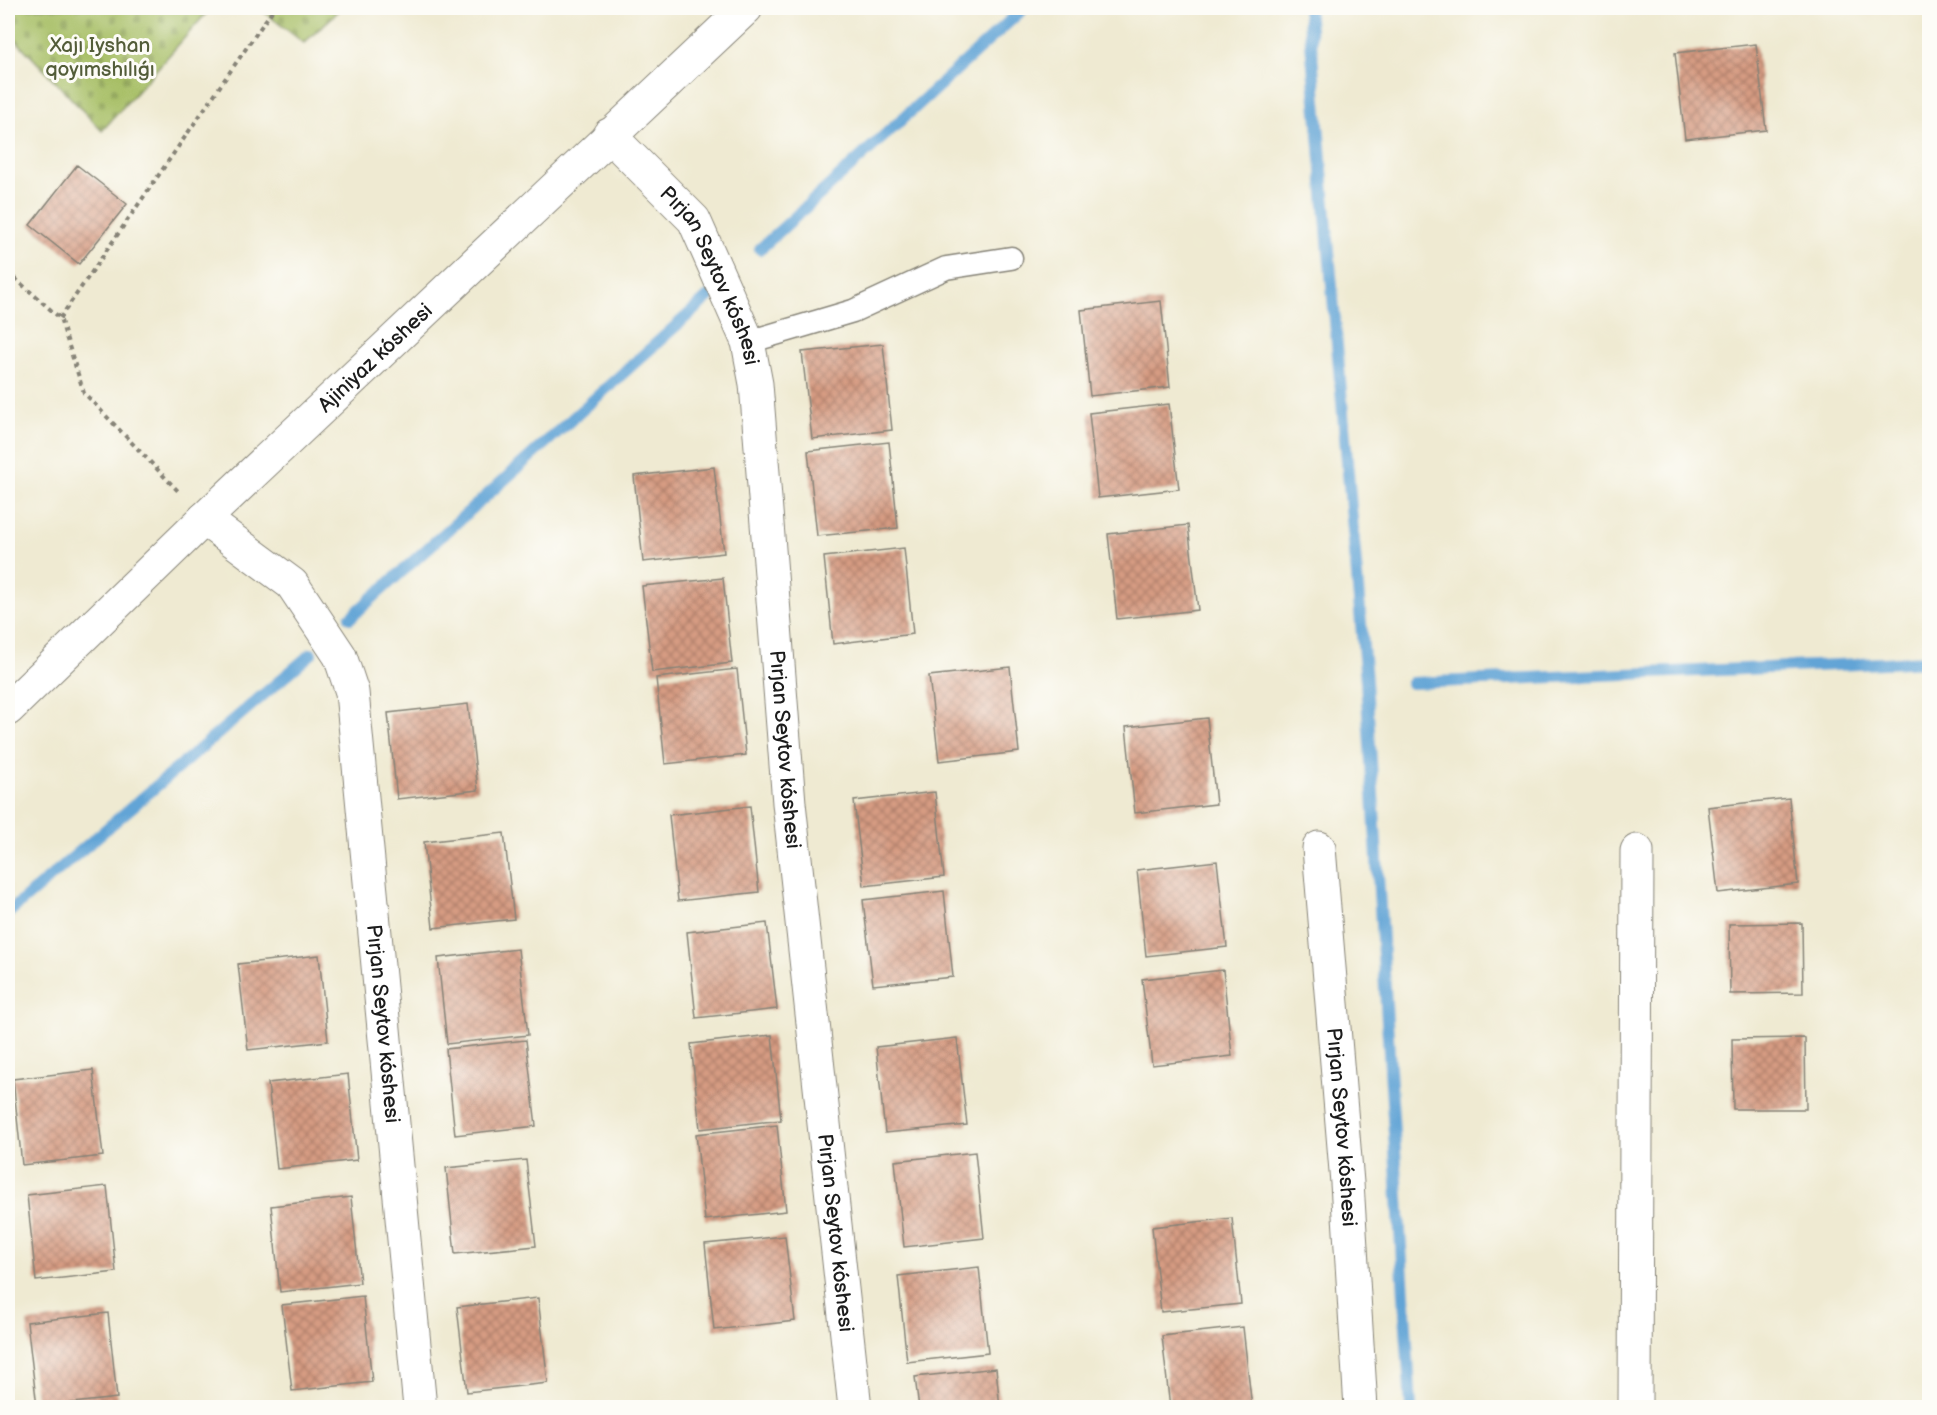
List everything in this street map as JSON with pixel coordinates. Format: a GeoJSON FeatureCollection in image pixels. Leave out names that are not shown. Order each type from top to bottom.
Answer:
{"type":"FeatureCollection","features":[{"type":"Feature","properties":{"kind":"street","name":"Ajiniyaz kóshesi"},"geometry":{"type":"LineString","coordinates":[[8,709],[204,519],[746,8]]}},
{"type":"Feature","properties":{"kind":"street","name":"Pırjan Seytov kóshesi"},"geometry":{"type":"LineString","coordinates":[[609,135],[694,220],[748,342],[756,384],[789,803],[855,1407]]}},
{"type":"Feature","properties":{"kind":"street","name":"Pırjan Seytov kóshesi"},"geometry":{"type":"LineString","coordinates":[[204,519],[292,584],[340,656],[351,692],[420,1407]]}},
{"type":"Feature","properties":{"kind":"street","name":"Pırjan Seytov kóshesi"},"geometry":{"type":"LineString","coordinates":[[1320,848],[1347,1183],[1362,1407]]}},
{"type":"Feature","properties":{"kind":"street"},"geometry":{"type":"LineString","coordinates":[[1635,1407],[1637,851]]}},
{"type":"Feature","properties":{"kind":"lane"},"geometry":{"type":"LineString","coordinates":[[748,342],[853,311],[946,268],[1011,258]]}},
{"type":"Feature","properties":{"kind":"path"},"geometry":{"type":"LineString","coordinates":[[60,318],[270,13],[276,8]]}},
{"type":"Feature","properties":{"kind":"path"},"geometry":{"type":"LineString","coordinates":[[8,272],[60,318],[84,393],[204,519]]}},
{"type":"Feature","properties":{"kind":"green space","name":"Xajı Iyshan qoyımshılıǵı"},"geometry":{"type":"Polygon","coordinates":[[[8,8],[211,8],[102,131],[8,32],[8,8]]]}},
{"type":"Feature","properties":{"kind":"green space"},"geometry":{"type":"Polygon","coordinates":[[[259,8],[342,8],[304,43],[259,8]]]}},
{"type":"Feature","properties":{"kind":"building"},"geometry":{"type":"Polygon","coordinates":[[[1756,44],[1766,130],[1685,139],[1675,53],[1756,44]]]}},
{"type":"Feature","properties":{"kind":"building"},"geometry":{"type":"Polygon","coordinates":[[[77,165],[127,204],[79,264],[30,225],[77,165]]]}},
{"type":"Feature","properties":{"kind":"building"},"geometry":{"type":"Polygon","coordinates":[[[1161,301],[1170,387],[1090,396],[1081,310],[1161,301]]]}},
{"type":"Feature","properties":{"kind":"building"},"geometry":{"type":"Polygon","coordinates":[[[883,344],[892,430],[812,439],[802,352],[883,344]]]}},
{"type":"Feature","properties":{"kind":"building"},"geometry":{"type":"Polygon","coordinates":[[[1169,404],[1179,489],[1098,498],[1089,413],[1169,404]]]}},
{"type":"Feature","properties":{"kind":"building"},"geometry":{"type":"Polygon","coordinates":[[[889,442],[898,528],[817,536],[808,451],[889,442]]]}},
{"type":"Feature","properties":{"kind":"building"},"geometry":{"type":"Polygon","coordinates":[[[714,467],[724,553],[643,562],[634,476],[714,467]]]}},
{"type":"Feature","properties":{"kind":"building"},"geometry":{"type":"Polygon","coordinates":[[[1188,525],[1198,610],[1117,619],[1108,534],[1188,525]]]}},
{"type":"Feature","properties":{"kind":"building"},"geometry":{"type":"Polygon","coordinates":[[[904,548],[913,634],[833,644],[824,557],[904,548]]]}},
{"type":"Feature","properties":{"kind":"building"},"geometry":{"type":"Polygon","coordinates":[[[723,578],[732,663],[652,672],[642,586],[723,578]]]}},
{"type":"Feature","properties":{"kind":"building"},"geometry":{"type":"Polygon","coordinates":[[[1010,667],[1019,752],[939,761],[929,676],[1010,667]]]}},
{"type":"Feature","properties":{"kind":"building"},"geometry":{"type":"Polygon","coordinates":[[[737,669],[746,755],[665,764],[656,678],[737,669]]]}},
{"type":"Feature","properties":{"kind":"building"},"geometry":{"type":"Polygon","coordinates":[[[468,704],[478,790],[397,799],[388,713],[468,704]]]}},
{"type":"Feature","properties":{"kind":"building"},"geometry":{"type":"Polygon","coordinates":[[[1207,718],[1216,804],[1135,813],[1126,727],[1207,718]]]}},
{"type":"Feature","properties":{"kind":"building"},"geometry":{"type":"Polygon","coordinates":[[[935,792],[944,877],[864,886],[854,801],[935,792]]]}},
{"type":"Feature","properties":{"kind":"building"},"geometry":{"type":"Polygon","coordinates":[[[1789,798],[1798,884],[1718,893],[1708,807],[1789,798]]]}},
{"type":"Feature","properties":{"kind":"building"},"geometry":{"type":"Polygon","coordinates":[[[750,806],[759,892],[678,901],[669,815],[750,806]]]}},
{"type":"Feature","properties":{"kind":"building"},"geometry":{"type":"Polygon","coordinates":[[[504,833],[514,919],[433,928],[424,842],[504,833]]]}},
{"type":"Feature","properties":{"kind":"building"},"geometry":{"type":"Polygon","coordinates":[[[1217,861],[1227,947],[1146,956],[1137,870],[1217,861]]]}},
{"type":"Feature","properties":{"kind":"building"},"geometry":{"type":"Polygon","coordinates":[[[944,891],[953,977],[873,985],[863,900],[944,891]]]}},
{"type":"Feature","properties":{"kind":"building"},"geometry":{"type":"Polygon","coordinates":[[[767,923],[777,1009],[696,1018],[687,932],[767,923]]]}},
{"type":"Feature","properties":{"kind":"building"},"geometry":{"type":"Polygon","coordinates":[[[1802,923],[1803,993],[1730,994],[1729,924],[1802,923]]]}},
{"type":"Feature","properties":{"kind":"building"},"geometry":{"type":"Polygon","coordinates":[[[518,949],[528,1035],[447,1044],[438,958],[518,949]]]}},
{"type":"Feature","properties":{"kind":"building"},"geometry":{"type":"Polygon","coordinates":[[[319,955],[328,1041],[248,1050],[238,964],[319,955]]]}},
{"type":"Feature","properties":{"kind":"building"},"geometry":{"type":"Polygon","coordinates":[[[1223,970],[1232,1056],[1152,1065],[1142,979],[1223,970]]]}},
{"type":"Feature","properties":{"kind":"building"},"geometry":{"type":"Polygon","coordinates":[[[772,1035],[781,1120],[700,1129],[691,1044],[772,1035]]]}},
{"type":"Feature","properties":{"kind":"building"},"geometry":{"type":"Polygon","coordinates":[[[957,1038],[967,1125],[885,1133],[876,1047],[957,1038]]]}},
{"type":"Feature","properties":{"kind":"building"},"geometry":{"type":"Polygon","coordinates":[[[1805,1038],[1806,1109],[1733,1109],[1732,1039],[1805,1038]]]}},
{"type":"Feature","properties":{"kind":"building"},"geometry":{"type":"Polygon","coordinates":[[[526,1040],[536,1126],[455,1135],[446,1049],[526,1040]]]}},
{"type":"Feature","properties":{"kind":"building"},"geometry":{"type":"Polygon","coordinates":[[[93,1070],[103,1156],[22,1165],[13,1079],[93,1070]]]}},
{"type":"Feature","properties":{"kind":"building"},"geometry":{"type":"Polygon","coordinates":[[[348,1074],[357,1160],[277,1169],[268,1083],[348,1074]]]}},
{"type":"Feature","properties":{"kind":"building"},"geometry":{"type":"Polygon","coordinates":[[[777,1125],[786,1211],[705,1220],[696,1134],[777,1125]]]}},
{"type":"Feature","properties":{"kind":"building"},"geometry":{"type":"Polygon","coordinates":[[[975,1152],[984,1238],[904,1247],[895,1161],[975,1152]]]}},
{"type":"Feature","properties":{"kind":"building"},"geometry":{"type":"Polygon","coordinates":[[[526,1160],[536,1246],[455,1254],[446,1168],[526,1160]]]}},
{"type":"Feature","properties":{"kind":"building"},"geometry":{"type":"Polygon","coordinates":[[[107,1186],[116,1272],[36,1281],[27,1195],[107,1186]]]}},
{"type":"Feature","properties":{"kind":"building"},"geometry":{"type":"Polygon","coordinates":[[[351,1197],[360,1283],[280,1292],[271,1206],[351,1197]]]}},
{"type":"Feature","properties":{"kind":"building"},"geometry":{"type":"Polygon","coordinates":[[[1232,1218],[1241,1304],[1161,1312],[1152,1227],[1232,1218]]]}},
{"type":"Feature","properties":{"kind":"building"},"geometry":{"type":"Polygon","coordinates":[[[785,1236],[795,1321],[714,1330],[705,1244],[785,1236]]]}},
{"type":"Feature","properties":{"kind":"building"},"geometry":{"type":"Polygon","coordinates":[[[979,1267],[988,1353],[907,1362],[898,1276],[979,1267]]]}},
{"type":"Feature","properties":{"kind":"building"},"geometry":{"type":"Polygon","coordinates":[[[363,1296],[372,1382],[292,1391],[282,1305],[363,1296]]]}},
{"type":"Feature","properties":{"kind":"building"},"geometry":{"type":"Polygon","coordinates":[[[538,1298],[548,1383],[467,1392],[457,1307],[538,1298]]]}},
{"type":"Feature","properties":{"kind":"building"},"geometry":{"type":"Polygon","coordinates":[[[108,1313],[117,1398],[37,1407],[27,1322],[108,1313]]]}},
{"type":"Feature","properties":{"kind":"building"},"geometry":{"type":"Polygon","coordinates":[[[1243,1327],[1252,1408],[1170,1408],[1162,1336],[1243,1327]]]}},
{"type":"Feature","properties":{"kind":"building"},"geometry":{"type":"Polygon","coordinates":[[[996,1368],[1000,1408],[919,1408],[915,1377],[996,1368]]]}},
{"type":"Feature","properties":{"kind":"waterway"},"geometry":{"type":"LineString","coordinates":[[760,249],[1024,8]]}},
{"type":"Feature","properties":{"kind":"waterway"},"geometry":{"type":"LineString","coordinates":[[1308,8],[1366,681],[1411,1408]]}},
{"type":"Feature","properties":{"kind":"waterway"},"geometry":{"type":"LineString","coordinates":[[350,618],[717,289]]}},
{"type":"Feature","properties":{"kind":"waterway"},"geometry":{"type":"LineString","coordinates":[[8,913],[311,654]]}},
{"type":"Feature","properties":{"kind":"waterway"},"geometry":{"type":"LineString","coordinates":[[1412,683],[1930,661]]}}]}
